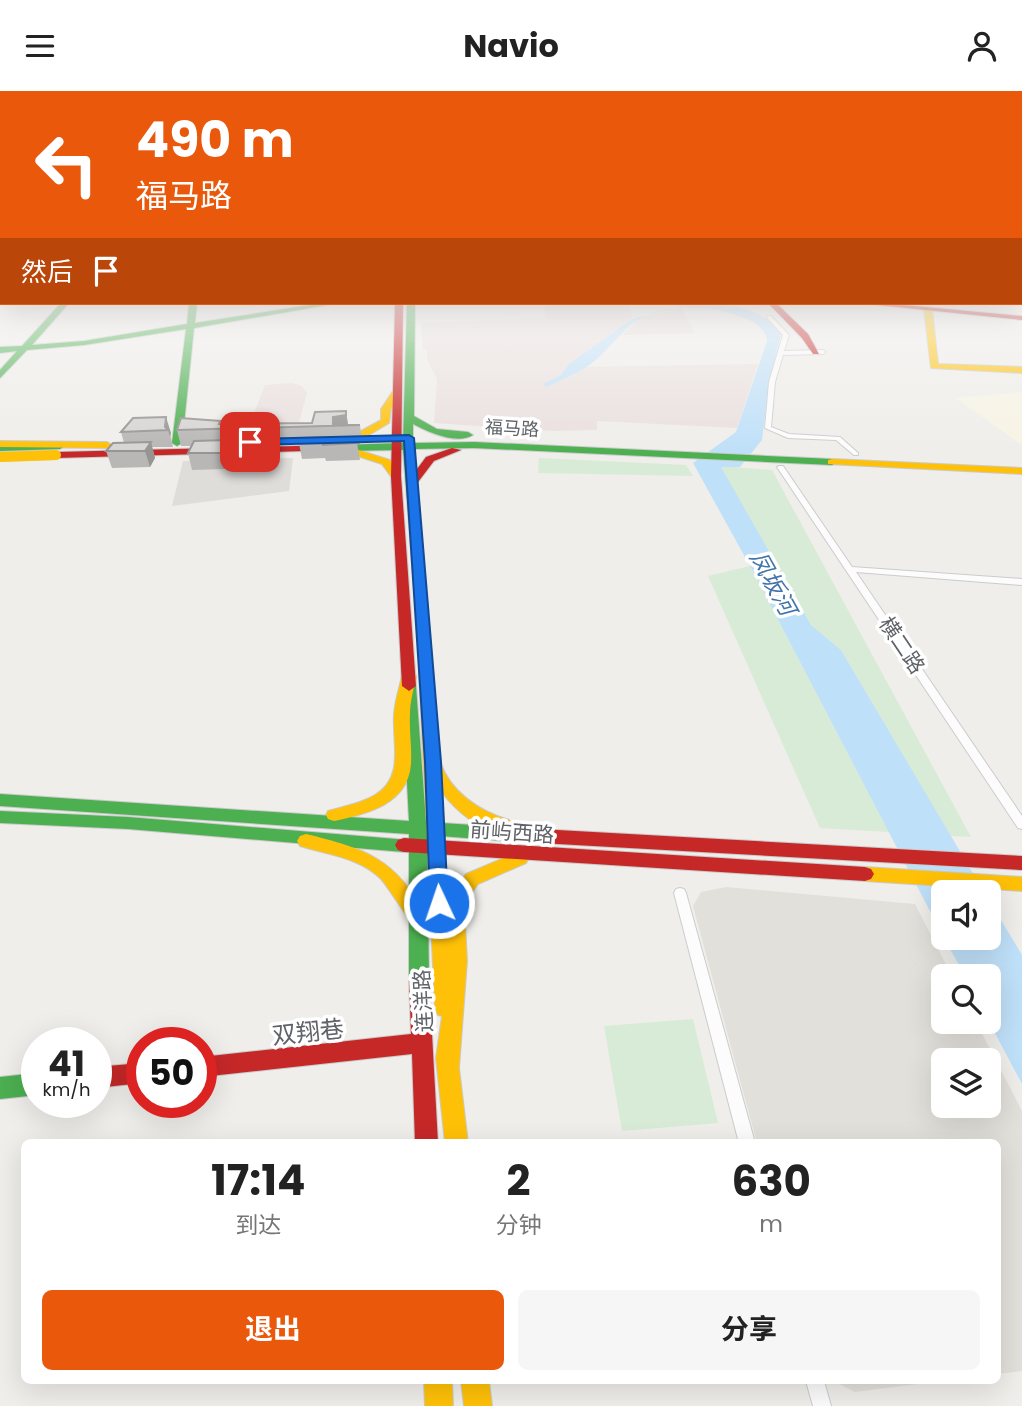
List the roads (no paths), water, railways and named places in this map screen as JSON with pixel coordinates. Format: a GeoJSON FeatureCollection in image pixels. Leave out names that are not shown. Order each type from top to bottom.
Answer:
{"type":"FeatureCollection","features":[{"type":"Feature","properties":{"kind":"main road"},"geometry":{"type":"LineString","coordinates":[[0,367],[35,328]]}},
{"type":"Feature","properties":{"kind":"main road"},"geometry":{"type":"LineString","coordinates":[[0,375],[16,349],[38,328]]}},
{"type":"Feature","properties":{"kind":"main road"},"geometry":{"type":"LineString","coordinates":[[16,349],[160,328]]}},
{"type":"Feature","properties":{"kind":"main road"},"geometry":{"type":"LineString","coordinates":[[177,443],[190,328]]}},
{"type":"Feature","properties":{"kind":"main road"},"geometry":{"type":"LineString","coordinates":[[398,328],[396,393],[402,442]]}},
{"type":"Feature","properties":{"kind":"main road"},"geometry":{"type":"LineString","coordinates":[[402,442],[408,417],[410,328]]}},
{"type":"Feature","properties":{"kind":"main road"},"geometry":{"type":"LineString","coordinates":[[795,328],[820,352]]}},
{"type":"Feature","properties":{"kind":"main road"},"geometry":{"type":"LineString","coordinates":[[801,328],[820,352]]}},
{"type":"Feature","properties":{"kind":"main road"},"geometry":{"type":"LineString","coordinates":[[930,328],[934,366],[1022,370]]}},
{"type":"Feature","properties":{"kind":"main road"},"geometry":{"type":"LineString","coordinates":[[307,440],[356,436],[375,430],[386,421],[386,408],[396,393]]}},
{"type":"Feature","properties":{"kind":"main road"},"geometry":{"type":"LineString","coordinates":[[408,417],[435,432],[521,438]]}},
{"type":"Feature","properties":{"kind":"main road","name":"福马路"},"geometry":{"type":"LineString","coordinates":[[0,452],[324,447],[521,438],[699,451]]}},
{"type":"Feature","properties":{"kind":"main road","name":"福马路"},"geometry":{"type":"LineString","coordinates":[[0,452],[307,440],[856,454],[1022,462]]}},
{"type":"Feature","properties":{"kind":"main road","name":"连洋路"},"geometry":{"type":"LineString","coordinates":[[402,442],[396,476],[418,828],[420,1043],[427,1139]]}},
{"type":"Feature","properties":{"kind":"main road","name":"连洋路"},"geometry":{"type":"LineString","coordinates":[[402,442],[411,484],[433,762],[448,1069],[457,1139]]}},
{"type":"Feature","properties":{"kind":"main road"},"geometry":{"type":"LineString","coordinates":[[411,484],[430,459],[474,445]]}},
{"type":"Feature","properties":{"kind":"main road"},"geometry":{"type":"LineString","coordinates":[[324,447],[370,454],[386,462],[396,476]]}},
{"type":"Feature","properties":{"kind":"main road","name":"福马路"},"geometry":{"type":"LineString","coordinates":[[756,453],[1022,471]]}},
{"type":"Feature","properties":{"kind":"main road"},"geometry":{"type":"LineString","coordinates":[[316,820],[372,804],[391,791],[399,779],[403,768],[402,715],[409,676]]}},
{"type":"Feature","properties":{"kind":"main road"},"geometry":{"type":"LineString","coordinates":[[433,762],[455,802],[486,822],[687,844]]}},
{"type":"Feature","properties":{"kind":"main road","name":"前屿西路"},"geometry":{"type":"LineString","coordinates":[[0,800],[436,830],[1022,863]]}},
{"type":"Feature","properties":{"kind":"main road","name":"前屿西路"},"geometry":{"type":"LineString","coordinates":[[0,817],[276,834],[552,856],[1022,884]]}},
{"type":"Feature","properties":{"kind":"main road"},"geometry":{"type":"LineString","coordinates":[[276,834],[361,854],[391,872],[403,888],[419,921]]}},
{"type":"Feature","properties":{"kind":"main road"},"geometry":{"type":"LineString","coordinates":[[448,1069],[457,961],[455,902],[472,879],[492,867],[513,860],[552,856]]}},
{"type":"Feature","properties":{"kind":"main road","name":"双翔巷"},"geometry":{"type":"LineString","coordinates":[[217,1065],[420,1043]]}},
{"type":"Feature","properties":{"kind":"main road"},"geometry":{"type":"LineString","coordinates":[[0,1088],[21,1086]]}},
{"type":"Feature","properties":{"kind":"main road"},"geometry":{"type":"LineString","coordinates":[[438,1384],[439,1406]]}},
{"type":"Feature","properties":{"kind":"main road"},"geometry":{"type":"LineString","coordinates":[[475,1384],[478,1406]]}},
{"type":"Feature","properties":{"kind":"street"},"geometry":{"type":"LineString","coordinates":[[782,328],[786,335],[772,382],[769,430],[788,436],[838,438],[856,454]]}},
{"type":"Feature","properties":{"kind":"street"},"geometry":{"type":"LineString","coordinates":[[782,353],[820,352]]}},
{"type":"Feature","properties":{"kind":"street","name":"横二路"},"geometry":{"type":"LineString","coordinates":[[780,467],[1022,825]]}},
{"type":"Feature","properties":{"kind":"street"},"geometry":{"type":"LineString","coordinates":[[851,569],[1022,582]]}},
{"type":"Feature","properties":{"kind":"street"},"geometry":{"type":"LineString","coordinates":[[680,893],[746,1139]]}},
{"type":"Feature","properties":{"kind":"street"},"geometry":{"type":"LineString","coordinates":[[816,1384],[822,1406]]}},
{"type":"Feature","properties":{"kind":"water"},"geometry":{"type":"Polygon","coordinates":[[[619,328],[628,328],[585,368],[547,387],[543,384],[561,375],[569,364],[619,328]]]}},
{"type":"Feature","properties":{"kind":"water","name":"凤坂河"},"geometry":{"type":"Polygon","coordinates":[[[760,328],[776,328],[781,334],[769,383],[762,440],[740,467],[721,467],[811,625],[841,650],[977,880],[931,880],[931,913],[750,566],[693,463],[736,432],[767,341],[760,328]]]}},
{"type":"Feature","properties":{"kind":"water"},"geometry":{"type":"Polygon","coordinates":[[[1001,920],[1022,955],[1022,1084],[995,1034],[1001,1034],[1001,964],[958,964],[951,950],[1001,950],[1001,920]]]}}]}
